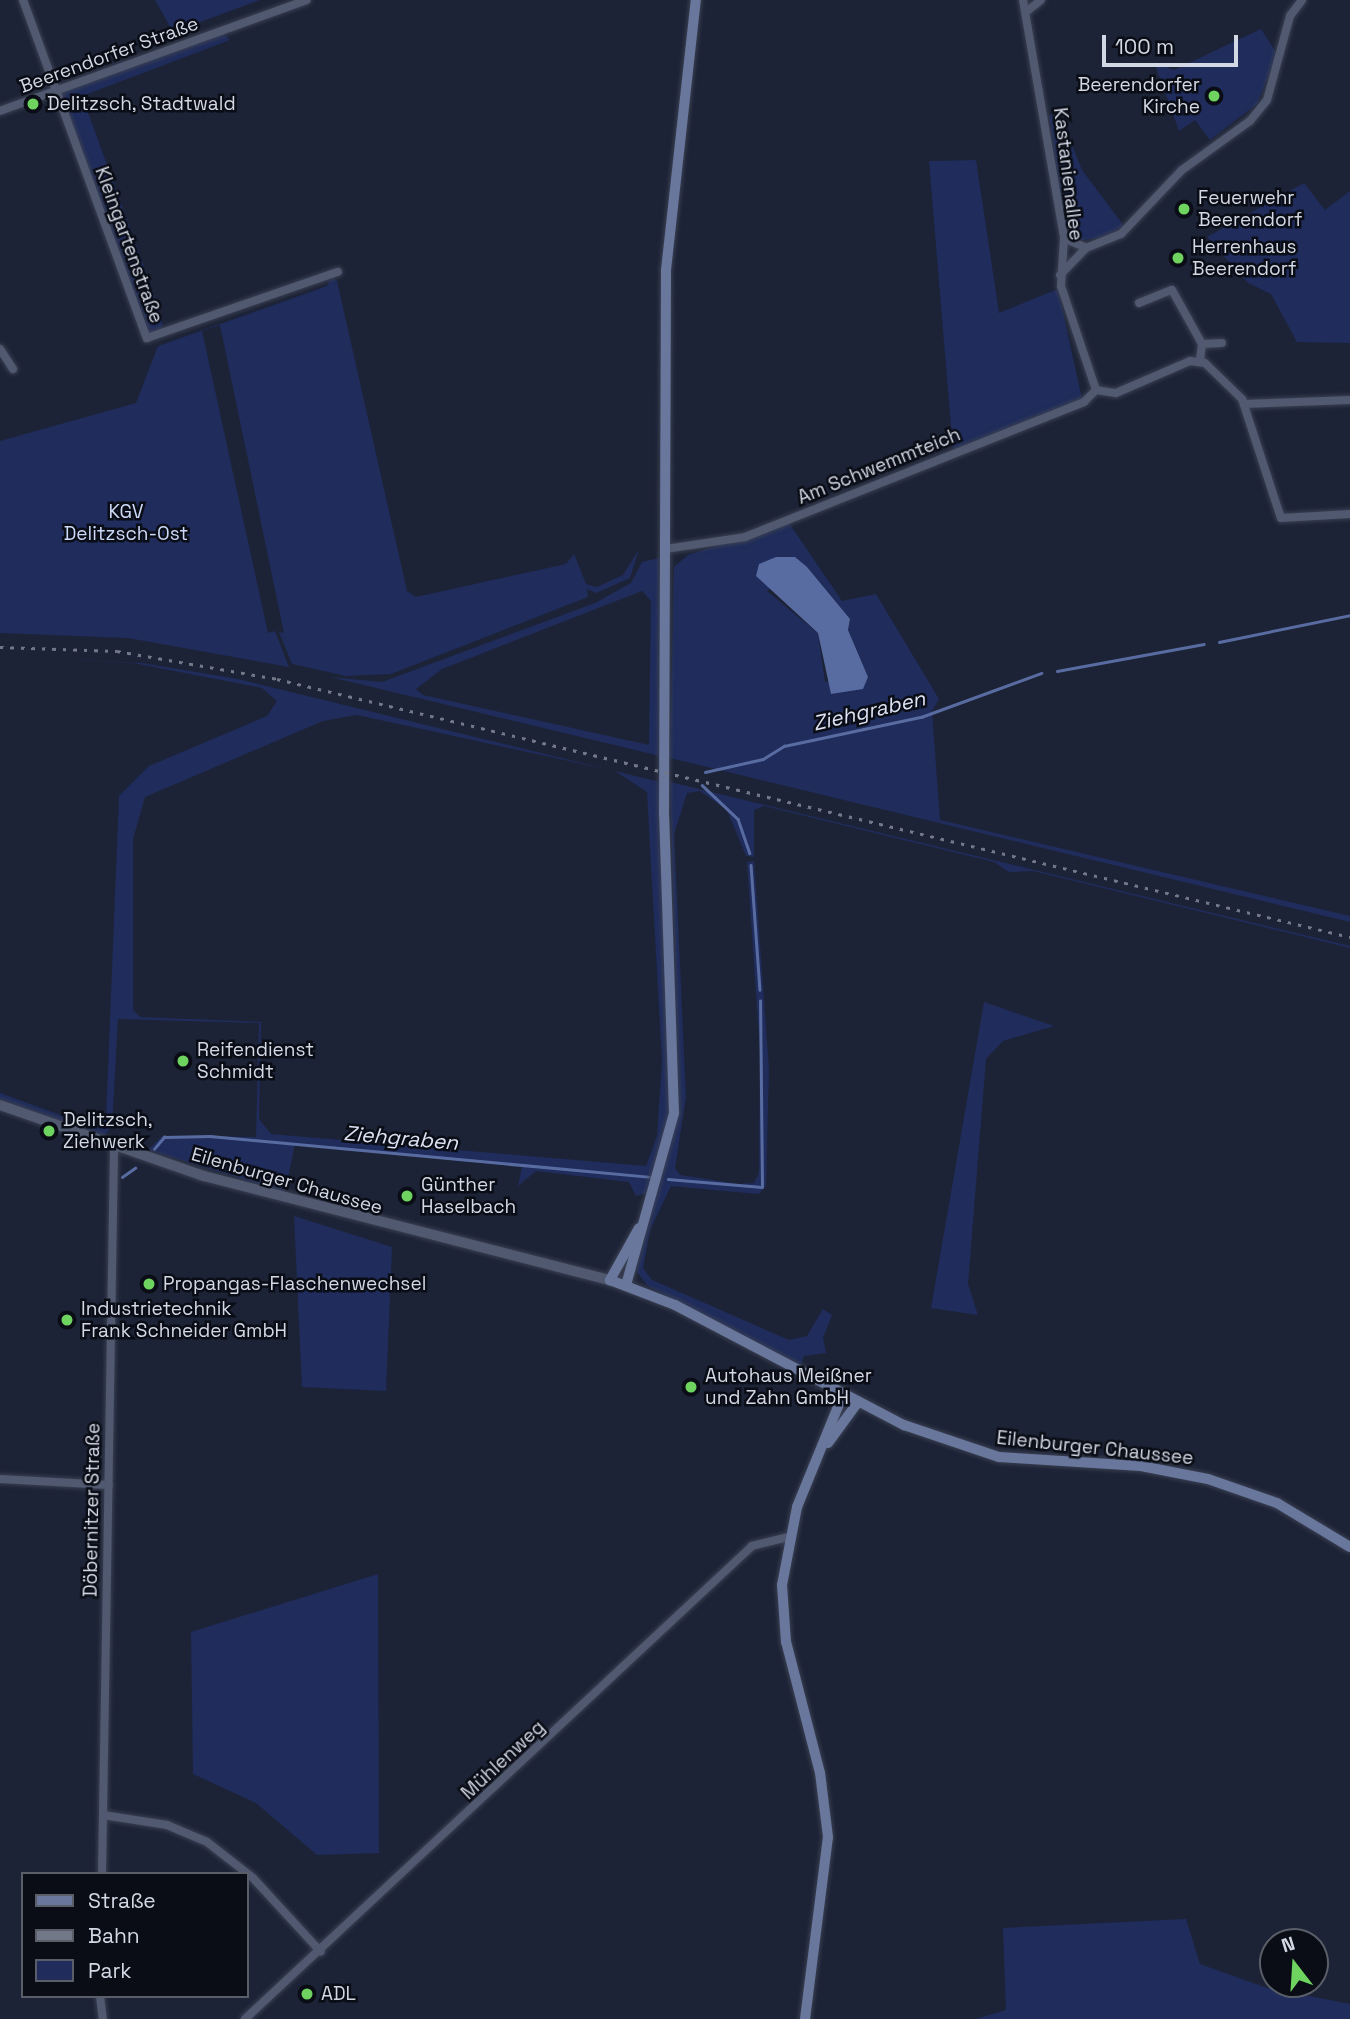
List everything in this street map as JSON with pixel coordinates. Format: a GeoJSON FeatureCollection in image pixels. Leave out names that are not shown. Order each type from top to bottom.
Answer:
{"type":"FeatureCollection","features":[{"type":"Feature","properties":{"kind":"main road"},"geometry":{"type":"LineString","coordinates":[[610,1280],[639,1228],[664,1163],[675,1090],[664,814],[667,227],[696,0]]}},
{"type":"Feature","properties":{"kind":"main road"},"geometry":{"type":"LineString","coordinates":[[626,1285],[639,1228]]}},
{"type":"Feature","properties":{"kind":"main road","name":"Eilenburger Chaussee"},"geometry":{"type":"LineString","coordinates":[[610,1280],[626,1285],[858,1402],[978,1452],[1164,1469],[1241,1488],[1297,1513],[1350,1547]]}},
{"type":"Feature","properties":{"kind":"main road"},"geometry":{"type":"LineString","coordinates":[[806,2019],[828,1837],[820,1773],[786,1642],[788,1537],[843,1394]]}},
{"type":"Feature","properties":{"kind":"main road"},"geometry":{"type":"LineString","coordinates":[[824,1447],[858,1402]]}},
{"type":"Feature","properties":{"kind":"street"},"geometry":{"type":"LineString","coordinates":[[23,0],[57,90]]}},
{"type":"Feature","properties":{"kind":"street","name":"Beerendorfer Straße"},"geometry":{"type":"LineString","coordinates":[[0,111],[307,0]]}},
{"type":"Feature","properties":{"kind":"street","name":"Kastanienallee"},"geometry":{"type":"LineString","coordinates":[[1023,0],[1064,238],[1060,275],[1096,390]]}},
{"type":"Feature","properties":{"kind":"street"},"geometry":{"type":"LineString","coordinates":[[1026,12],[1041,0]]}},
{"type":"Feature","properties":{"kind":"street"},"geometry":{"type":"LineString","coordinates":[[1060,275],[1086,248],[1129,229],[1182,170],[1260,111],[1290,16],[1302,0]]}},
{"type":"Feature","properties":{"kind":"street","name":"Kleingartenstraße"},"geometry":{"type":"LineString","coordinates":[[57,90],[146,338],[338,272]]}},
{"type":"Feature","properties":{"kind":"street"},"geometry":{"type":"LineString","coordinates":[[1064,238],[1086,248]]}},
{"type":"Feature","properties":{"kind":"street"},"geometry":{"type":"LineString","coordinates":[[1139,303],[1172,290],[1202,345],[1200,360]]}},
{"type":"Feature","properties":{"kind":"street"},"geometry":{"type":"LineString","coordinates":[[1202,345],[1222,343]]}},
{"type":"Feature","properties":{"kind":"street"},"geometry":{"type":"LineString","coordinates":[[0,349],[13,369]]}},
{"type":"Feature","properties":{"kind":"street"},"geometry":{"type":"LineString","coordinates":[[1096,390],[1116,393],[1200,360]]}},
{"type":"Feature","properties":{"kind":"street"},"geometry":{"type":"LineString","coordinates":[[1200,360],[1234,384],[1244,404],[1281,519],[1350,514]]}},
{"type":"Feature","properties":{"kind":"street","name":"Am Schwemmteich"},"geometry":{"type":"LineString","coordinates":[[665,549],[745,537],[1084,402],[1096,390]]}},
{"type":"Feature","properties":{"kind":"street"},"geometry":{"type":"LineString","coordinates":[[1244,404],[1350,400]]}},
{"type":"Feature","properties":{"kind":"street","name":"Eilenburger Chaussee"},"geometry":{"type":"LineString","coordinates":[[0,1105],[114,1147],[384,1227],[610,1280]]}},
{"type":"Feature","properties":{"kind":"street","name":"Döbernitzer Straße"},"geometry":{"type":"LineString","coordinates":[[102,1872],[114,1147]]}},
{"type":"Feature","properties":{"kind":"street"},"geometry":{"type":"LineString","coordinates":[[0,1479],[108,1485]]}},
{"type":"Feature","properties":{"kind":"street","name":"Mühlenweg"},"geometry":{"type":"LineString","coordinates":[[245,2019],[321,1952],[752,1546],[788,1537]]}},
{"type":"Feature","properties":{"kind":"street"},"geometry":{"type":"LineString","coordinates":[[103,1815],[167,1825],[207,1842],[245,1872]]}},
{"type":"Feature","properties":{"kind":"street"},"geometry":{"type":"LineString","coordinates":[[248,1874],[321,1952]]}},
{"type":"Feature","properties":{"kind":"street"},"geometry":{"type":"LineString","coordinates":[[100,1998],[103,2019]]}},
{"type":"Feature","properties":{"kind":"green space"},"geometry":{"type":"Polygon","coordinates":[[[155,0],[260,0],[173,32],[155,0]]]}},
{"type":"Feature","properties":{"kind":"green space"},"geometry":{"type":"Polygon","coordinates":[[[1261,29],[1277,54],[1257,104],[1210,140],[1195,120],[1179,131],[1154,62],[1174,70],[1261,29]]]}},
{"type":"Feature","properties":{"kind":"green space"},"geometry":{"type":"Polygon","coordinates":[[[221,31],[230,40],[82,96],[158,305],[164,332],[147,338],[56,91],[221,31]]]}},
{"type":"Feature","properties":{"kind":"green space"},"geometry":{"type":"Polygon","coordinates":[[[1059,112],[1082,170],[1124,226],[1102,238],[1081,240],[1070,235],[1064,219],[1049,116],[1059,112]]]}},
{"type":"Feature","properties":{"kind":"green space"},"geometry":{"type":"Polygon","coordinates":[[[976,160],[999,313],[1058,289],[1082,399],[953,451],[929,161],[976,160]]]}},
{"type":"Feature","properties":{"kind":"green space"},"geometry":{"type":"Polygon","coordinates":[[[1304,183],[1325,210],[1350,191],[1350,343],[1297,342],[1271,294],[1248,283],[1207,237],[1304,183]]]}},
{"type":"Feature","properties":{"kind":"green space","name":"KGV Delitzsch-Ost"},"geometry":{"type":"Polygon","coordinates":[[[331,277],[337,281],[407,591],[416,597],[566,564],[574,554],[586,584],[597,587],[623,575],[639,549],[630,578],[596,593],[587,589],[588,597],[391,674],[346,676],[292,664],[279,632],[284,633],[220,325],[202,331],[268,633],[275,631],[289,667],[128,638],[0,633],[0,441],[136,403],[158,346],[327,286],[331,277]]]}},
{"type":"Feature","properties":{"kind":"green space"},"geometry":{"type":"Polygon","coordinates":[[[789,523],[842,601],[876,594],[939,699],[932,711],[940,820],[1350,916],[1350,922],[670,758],[674,567],[688,555],[789,523]],[[807,567],[767,591],[818,633],[825,682],[868,677],[848,630],[850,619],[807,567]]]}},
{"type":"Feature","properties":{"kind":"green space"},"geometry":{"type":"Polygon","coordinates":[[[659,558],[660,756],[330,677],[382,682],[595,603],[631,583],[642,562],[659,558]],[[642,591],[442,669],[416,689],[423,695],[649,745],[651,601],[642,591]]]}},
{"type":"Feature","properties":{"kind":"green space"},"geometry":{"type":"Polygon","coordinates":[[[0,656],[142,663],[238,679],[614,771],[357,715],[323,721],[145,797],[133,839],[133,1010],[140,1017],[261,1022],[259,1119],[271,1134],[646,1166],[657,1136],[662,1062],[647,792],[615,771],[660,782],[669,1119],[648,1193],[636,1196],[629,1182],[536,1171],[518,1186],[522,1167],[295,1144],[285,1192],[148,1150],[162,1136],[256,1137],[259,1023],[118,1019],[112,1126],[104,1136],[0,1099],[0,1093],[93,1127],[106,1119],[119,796],[149,766],[267,716],[277,701],[262,688],[133,663],[0,656]]]}},
{"type":"Feature","properties":{"kind":"green space"},"geometry":{"type":"Polygon","coordinates":[[[670,782],[1350,948],[1033,871],[1009,872],[994,862],[764,806],[754,810],[754,857],[746,856],[727,810],[700,791],[687,793],[674,834],[686,1097],[675,1168],[680,1175],[739,1184],[754,1183],[759,1173],[760,1051],[747,862],[754,861],[769,1069],[766,1186],[759,1194],[671,1186],[650,1230],[643,1268],[652,1280],[789,1340],[807,1336],[823,1309],[832,1315],[823,1338],[826,1353],[804,1356],[801,1365],[648,1286],[636,1271],[679,1104],[670,782]]]}},
{"type":"Feature","properties":{"kind":"green space"},"geometry":{"type":"Polygon","coordinates":[[[984,1002],[1054,1026],[1003,1041],[986,1059],[968,1284],[978,1315],[931,1308],[984,1002]]]}},
{"type":"Feature","properties":{"kind":"green space"},"geometry":{"type":"Polygon","coordinates":[[[294,1216],[392,1247],[386,1391],[302,1387],[294,1216]]]}},
{"type":"Feature","properties":{"kind":"green space"},"geometry":{"type":"Polygon","coordinates":[[[378,1574],[379,1853],[317,1855],[256,1803],[193,1774],[191,1632],[378,1574]]]}},
{"type":"Feature","properties":{"kind":"green space"},"geometry":{"type":"Polygon","coordinates":[[[1186,1919],[1200,1964],[1259,1985],[1259,1998],[1319,1998],[1350,2004],[1350,2019],[976,2019],[1006,2010],[1003,1928],[1186,1919]]]}},
{"type":"Feature","properties":{"kind":"shaded area"},"geometry":{"type":"Polygon","coordinates":[[[776,557],[795,557],[807,567],[850,619],[848,630],[868,677],[863,689],[831,694],[818,633],[756,576],[759,564],[776,557]]]}},
{"type":"Feature","properties":{"kind":"waterway","name":"Ziehgraben"},"geometry":{"type":"LineString","coordinates":[[1219,642],[1350,615]]}},
{"type":"Feature","properties":{"kind":"waterway","name":"Ziehgraben"},"geometry":{"type":"LineString","coordinates":[[1057,671],[1204,644]]}},
{"type":"Feature","properties":{"kind":"waterway","name":"Ziehgraben"},"geometry":{"type":"LineString","coordinates":[[705,772],[763,759],[784,746],[921,717],[1041,673]]}},
{"type":"Feature","properties":{"kind":"waterway","name":"Ziehgraben"},"geometry":{"type":"LineString","coordinates":[[702,785],[738,819],[750,853]]}},
{"type":"Feature","properties":{"kind":"waterway","name":"Ziehgraben"},"geometry":{"type":"LineString","coordinates":[[751,865],[760,990]]}},
{"type":"Feature","properties":{"kind":"waterway","name":"Ziehgraben"},"geometry":{"type":"LineString","coordinates":[[668,1179],[762,1187],[760,1001]]}},
{"type":"Feature","properties":{"kind":"waterway","name":"Ziehgraben"},"geometry":{"type":"LineString","coordinates":[[154,1149],[164,1137],[210,1136],[650,1177]]}},
{"type":"Feature","properties":{"kind":"waterway","name":"Ziehgraben"},"geometry":{"type":"LineString","coordinates":[[122,1177],[135,1168]]}},
{"type":"Feature","properties":{"kind":"railway"},"geometry":{"type":"LineString","coordinates":[[0,647],[117,651],[277,679],[1350,937]]}},
{"type":"Feature","properties":{"kind":"place","name":"Beerendorfer Kirche"},"geometry":{"type":"Point","coordinates":[1214,96]}},
{"type":"Feature","properties":{"kind":"place","name":"Delitzsch, Stadtwald"},"geometry":{"type":"Point","coordinates":[33,104]}},
{"type":"Feature","properties":{"kind":"place","name":"Feuerwehr Beerendorf"},"geometry":{"type":"Point","coordinates":[1184,209]}},
{"type":"Feature","properties":{"kind":"place","name":"Herrenhaus Beerendorf"},"geometry":{"type":"Point","coordinates":[1178,258]}},
{"type":"Feature","properties":{"kind":"place","name":"Reifendienst Schmidt"},"geometry":{"type":"Point","coordinates":[183,1061]}},
{"type":"Feature","properties":{"kind":"place","name":"Delitzsch, Ziehwerk"},"geometry":{"type":"Point","coordinates":[49,1131]}},
{"type":"Feature","properties":{"kind":"place","name":"Günther Haselbach"},"geometry":{"type":"Point","coordinates":[407,1196]}},
{"type":"Feature","properties":{"kind":"place","name":"Propangas-Flaschenwechsel"},"geometry":{"type":"Point","coordinates":[149,1284]}},
{"type":"Feature","properties":{"kind":"place","name":"Industrietechnik Frank Schneider GmbH"},"geometry":{"type":"Point","coordinates":[67,1320]}},
{"type":"Feature","properties":{"kind":"place","name":"Autohaus Meißner und Zahn GmbH"},"geometry":{"type":"Point","coordinates":[691,1387]}},
{"type":"Feature","properties":{"kind":"place","name":"ADL"},"geometry":{"type":"Point","coordinates":[307,1994]}}]}
